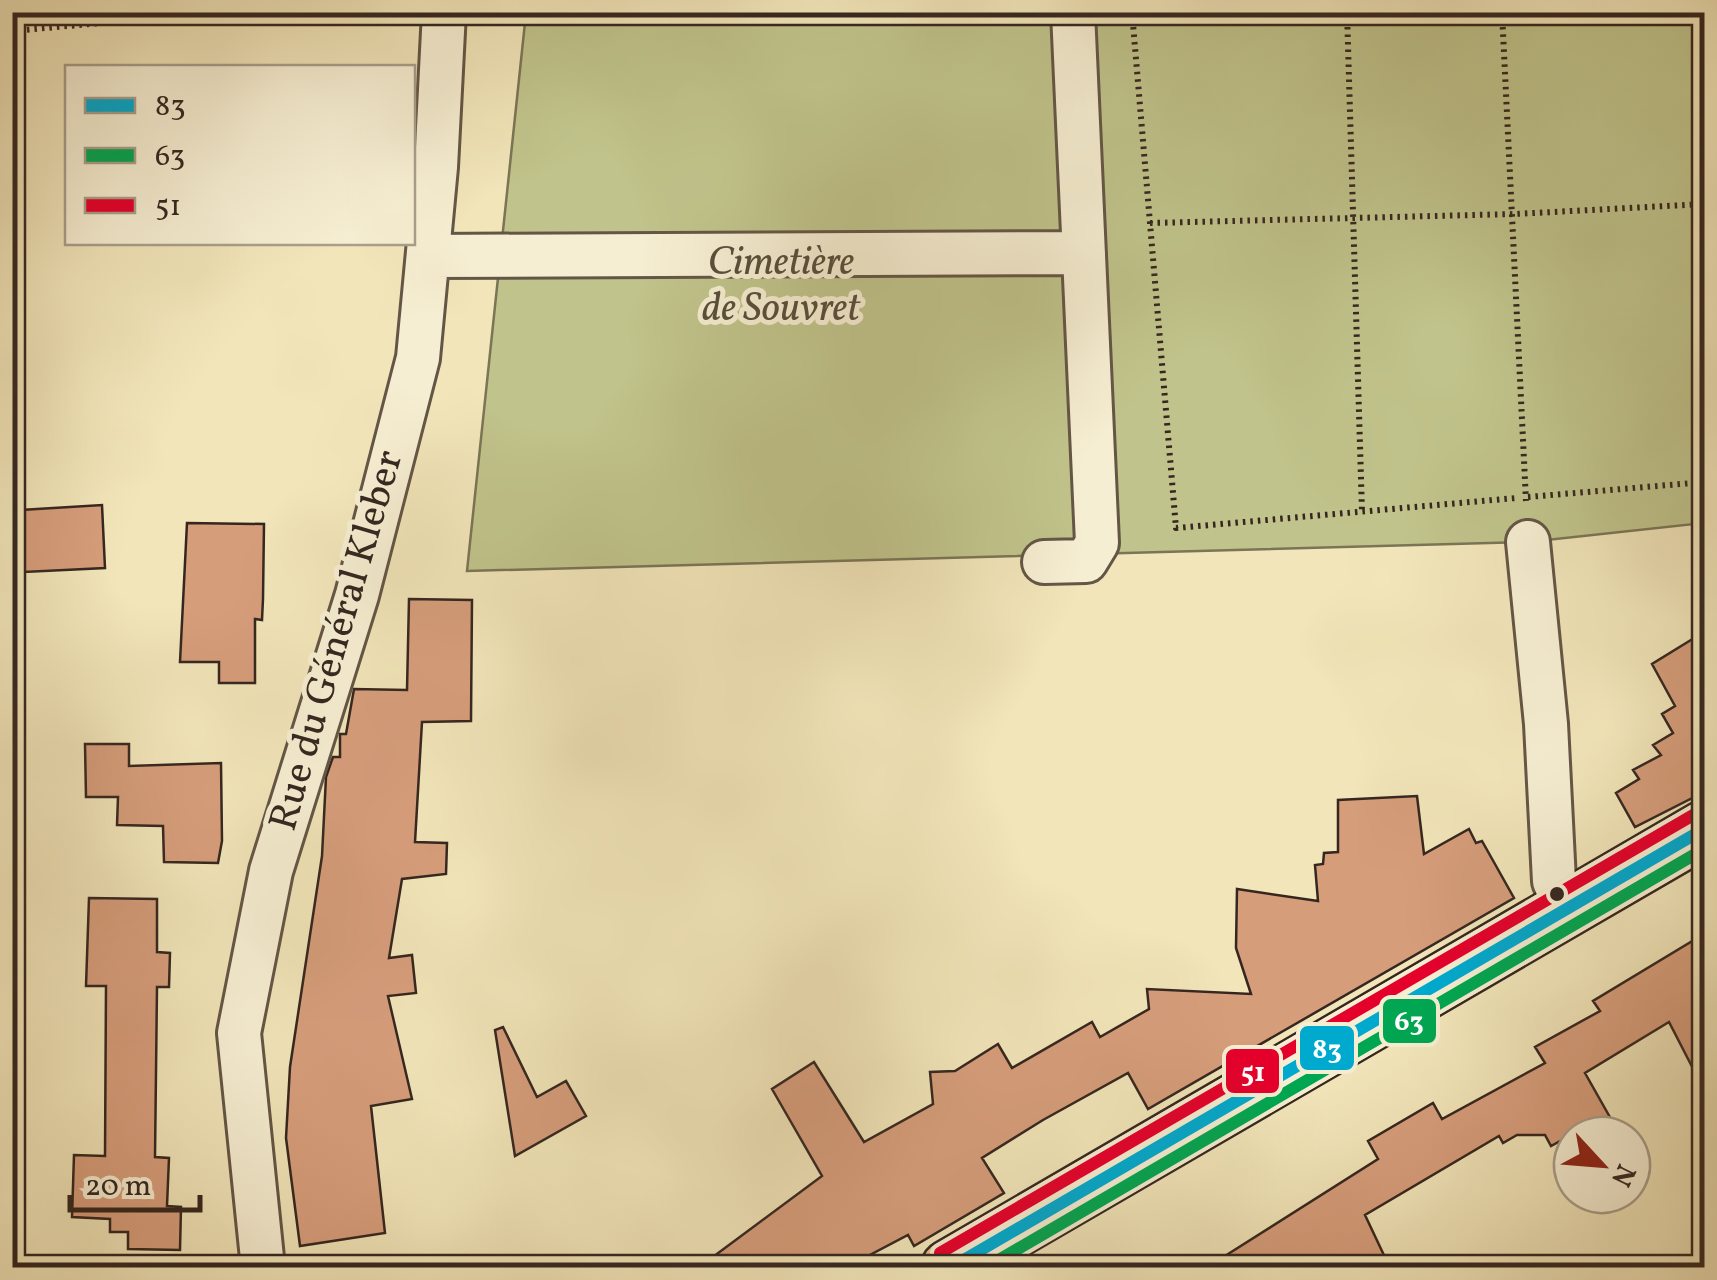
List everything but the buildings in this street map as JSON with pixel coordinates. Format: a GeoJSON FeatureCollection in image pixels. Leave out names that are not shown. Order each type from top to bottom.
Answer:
{"type":"FeatureCollection","features":[{"type":"Feature","properties":{"kind":"main road"},"geometry":{"type":"LineString","coordinates":[[949,1268],[1704,829]]}},
{"type":"Feature","properties":{"kind":"street","name":"Rue du Général Kleber"},"geometry":{"type":"LineString","coordinates":[[263,1268],[238,1033],[271,870],[357,595],[418,358],[444,12]]}},
{"type":"Feature","properties":{"kind":"street"},"geometry":{"type":"LineString","coordinates":[[1044,562],[1086,561],[1097,543],[1072,12]]}},
{"type":"Feature","properties":{"kind":"street"},"geometry":{"type":"LineString","coordinates":[[428,256],[1084,253]]}},
{"type":"Feature","properties":{"kind":"street"},"geometry":{"type":"LineString","coordinates":[[1528,542],[1546,724],[1554,881],[1566,909]]}},
{"type":"Feature","properties":{"kind":"path"},"geometry":{"type":"LineString","coordinates":[[12,31],[224,12]]}},
{"type":"Feature","properties":{"kind":"path"},"geometry":{"type":"LineString","coordinates":[[1132,12],[1176,528],[1704,482]]}},
{"type":"Feature","properties":{"kind":"path"},"geometry":{"type":"LineString","coordinates":[[1347,12],[1362,512]]}},
{"type":"Feature","properties":{"kind":"path"},"geometry":{"type":"LineString","coordinates":[[1502,12],[1515,214],[1528,542]]}},
{"type":"Feature","properties":{"kind":"path"},"geometry":{"type":"LineString","coordinates":[[1703,12],[1704,51]]}},
{"type":"Feature","properties":{"kind":"path"},"geometry":{"type":"LineString","coordinates":[[1150,223],[1515,214],[1704,204]]}},
{"type":"Feature","properties":{"kind":"green space","name":"Cimetière de Souvret"},"geometry":{"type":"Polygon","coordinates":[[[526,13],[1704,13],[1704,523],[1528,542],[467,571],[526,13]]]}},
{"type":"Feature","properties":{"kind":"transit line","name":"51"},"geometry":{"type":"LineString","coordinates":[[940,1253],[1695,814]]}},
{"type":"Feature","properties":{"kind":"transit line","name":"83"},"geometry":{"type":"LineString","coordinates":[[950,1268],[1704,829]]}},
{"type":"Feature","properties":{"kind":"transit line","name":"63"},"geometry":{"type":"LineString","coordinates":[[985,1268],[1704,849]]}}]}
